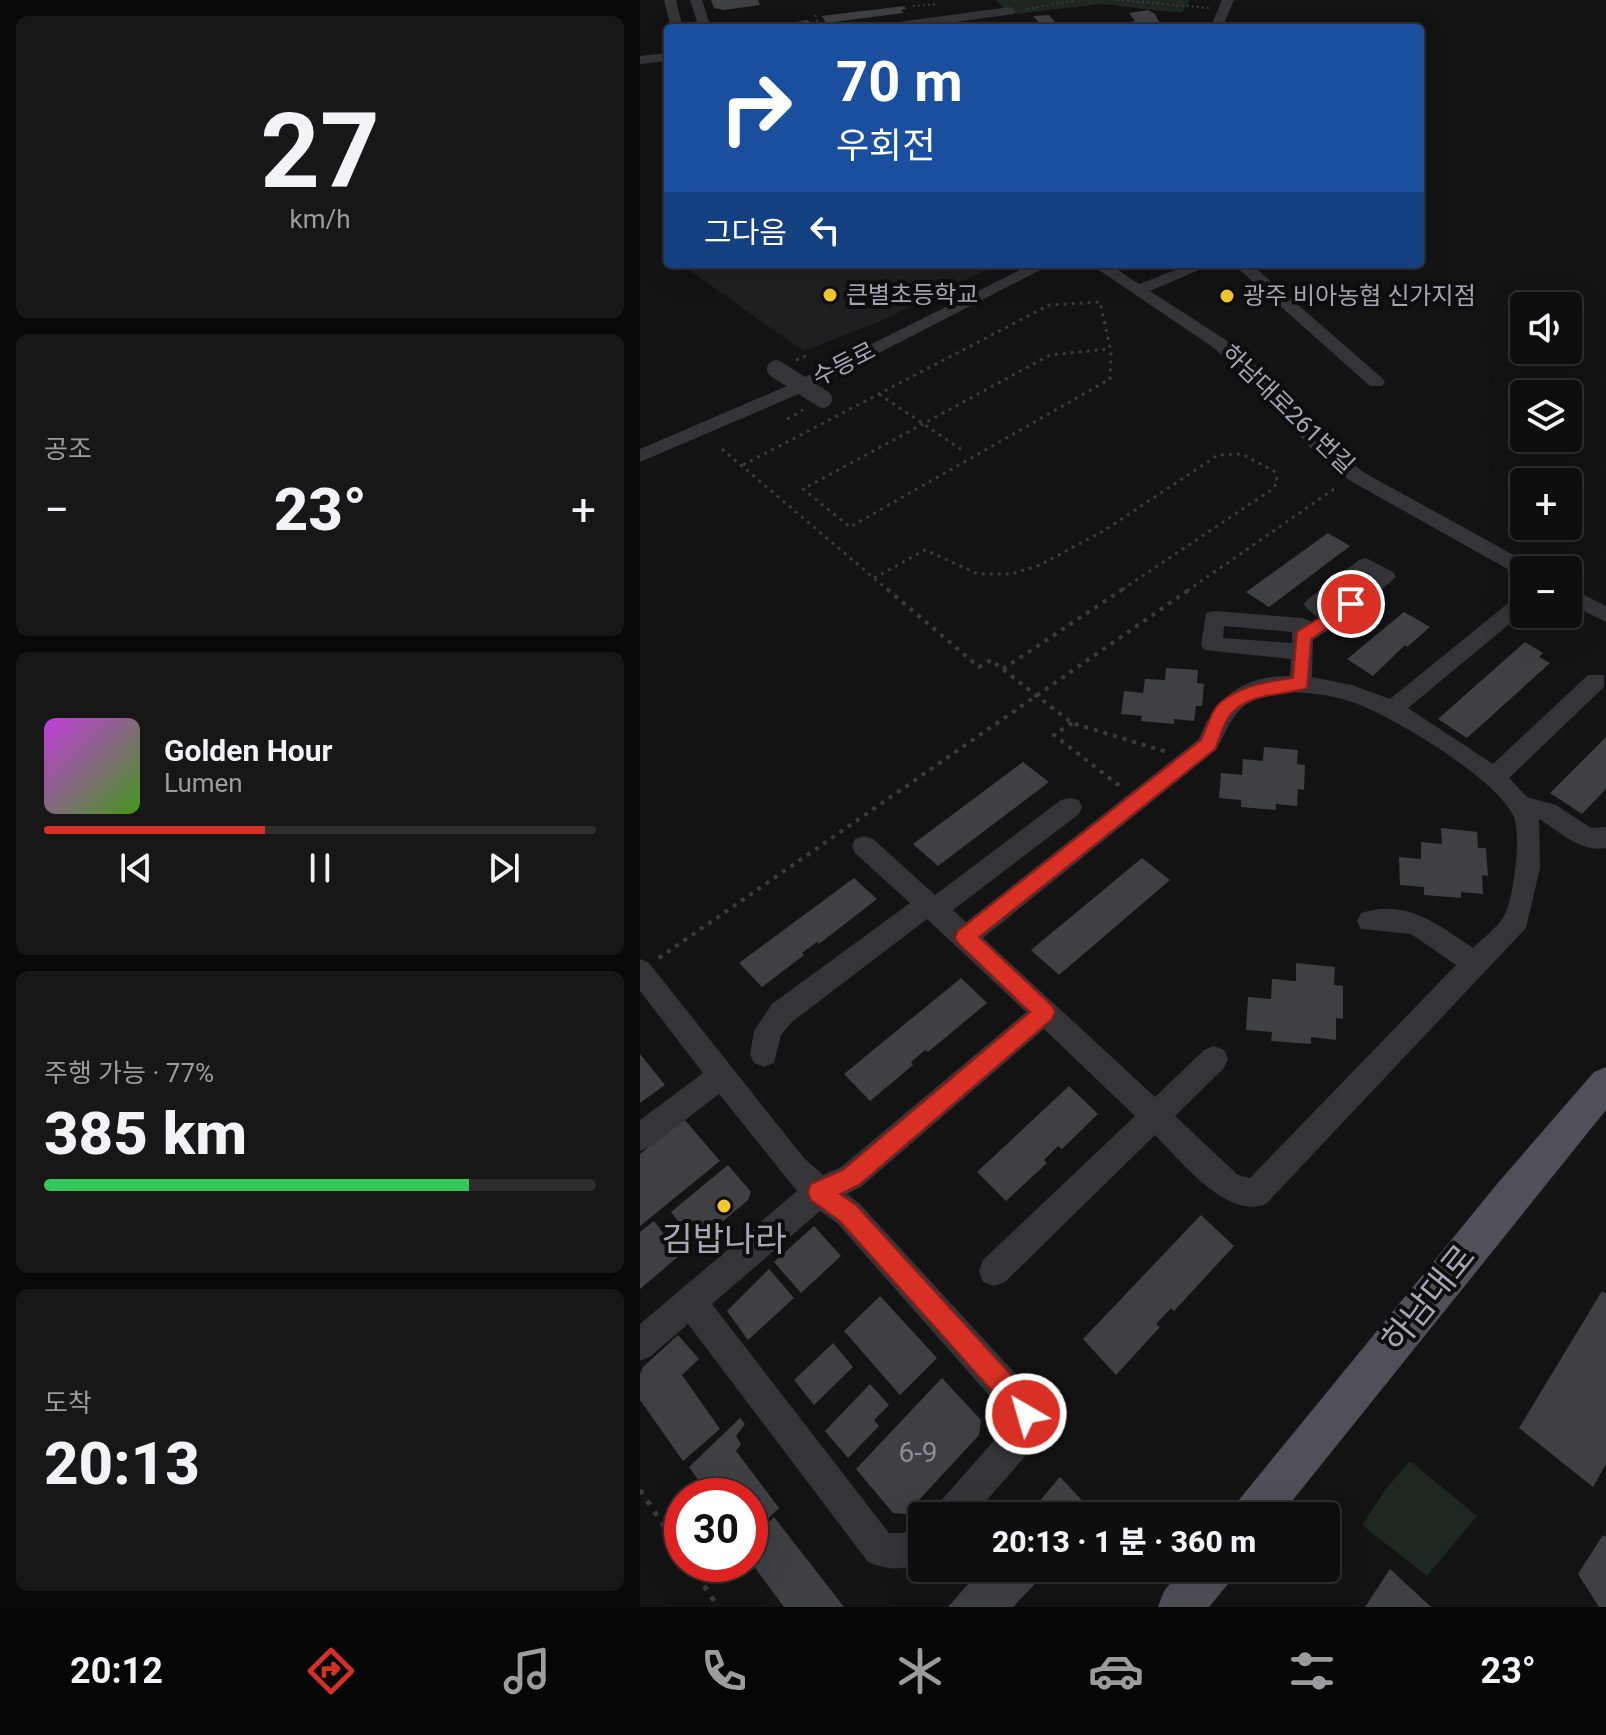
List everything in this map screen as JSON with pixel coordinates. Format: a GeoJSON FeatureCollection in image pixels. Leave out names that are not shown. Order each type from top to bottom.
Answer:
{"type":"FeatureCollection","features":[{"type":"Feature","properties":{"kind":"main road","name":"하남대로"},"geometry":{"type":"LineString","coordinates":[[1264,1502],[1606,1083]]}},
{"type":"Feature","properties":{"kind":"main road"},"geometry":{"type":"LineString","coordinates":[[1180,1607],[1201,1582]]}},
{"type":"Feature","properties":{"kind":"street"},"geometry":{"type":"LineString","coordinates":[[676,24],[670,1],[689,0]]}},
{"type":"Feature","properties":{"kind":"street"},"geometry":{"type":"LineString","coordinates":[[696,0],[704,24]]}},
{"type":"Feature","properties":{"kind":"street"},"geometry":{"type":"LineString","coordinates":[[1218,24],[1228,0]]}},
{"type":"Feature","properties":{"kind":"street"},"geometry":{"type":"LineString","coordinates":[[913,24],[1015,10]]}},
{"type":"Feature","properties":{"kind":"street"},"geometry":{"type":"LineString","coordinates":[[640,48],[664,45]]}},
{"type":"Feature","properties":{"kind":"street"},"geometry":{"type":"LineString","coordinates":[[640,60],[664,57]]}},
{"type":"Feature","properties":{"kind":"street","name":"수등로"},"geometry":{"type":"LineString","coordinates":[[640,456],[793,390],[1036,268]]}},
{"type":"Feature","properties":{"kind":"street","name":"하남대로261번길"},"geometry":{"type":"LineString","coordinates":[[1105,268],[1141,289],[1236,357],[1278,398],[1320,447],[1356,476],[1510,562]]}},
{"type":"Feature","properties":{"kind":"street"},"geometry":{"type":"LineString","coordinates":[[1141,289],[1195,268]]}},
{"type":"Feature","properties":{"kind":"street"},"geometry":{"type":"LineString","coordinates":[[1246,268],[1376,382]]}},
{"type":"Feature","properties":{"kind":"street"},"geometry":{"type":"LineString","coordinates":[[776,369],[823,399]]}},
{"type":"Feature","properties":{"kind":"street"},"geometry":{"type":"LineString","coordinates":[[1582,602],[1606,615]]}},
{"type":"Feature","properties":{"kind":"street"},"geometry":{"type":"LineString","coordinates":[[1392,709],[1510,612]]}},
{"type":"Feature","properties":{"kind":"street"},"geometry":{"type":"LineString","coordinates":[[1301,684],[1303,644],[1333,617]]}},
{"type":"Feature","properties":{"kind":"street"},"geometry":{"type":"LineString","coordinates":[[1494,778],[1596,681]]}},
{"type":"Feature","properties":{"kind":"street"},"geometry":{"type":"LineString","coordinates":[[864,846],[1230,1187],[1255,1194],[1517,920],[1527,884],[1526,818],[1512,793],[1494,778],[1392,709],[1337,687],[1301,684],[1271,687],[1235,701],[1222,712],[1208,744],[965,937]]}},
{"type":"Feature","properties":{"kind":"street"},"geometry":{"type":"LineString","coordinates":[[1518,804],[1547,812],[1584,836],[1601,840],[1606,837]]}},
{"type":"Feature","properties":{"kind":"street"},"geometry":{"type":"LineString","coordinates":[[764,1054],[768,1031],[782,1013],[1070,807]]}},
{"type":"Feature","properties":{"kind":"street"},"geometry":{"type":"LineString","coordinates":[[1370,921],[1416,923],[1475,964]]}},
{"type":"Feature","properties":{"kind":"street"},"geometry":{"type":"LineString","coordinates":[[645,968],[720,1077],[794,1168],[819,1192],[848,1213],[1026,1414],[1023,1433],[962,1502]]}},
{"type":"Feature","properties":{"kind":"street"},"geometry":{"type":"LineString","coordinates":[[640,1345],[819,1192],[851,1177],[1045,1012]]}},
{"type":"Feature","properties":{"kind":"street"},"geometry":{"type":"LineString","coordinates":[[994,1271],[1214,1059]]}},
{"type":"Feature","properties":{"kind":"street"},"geometry":{"type":"LineString","coordinates":[[640,1137],[720,1077]]}},
{"type":"Feature","properties":{"kind":"street"},"geometry":{"type":"LineString","coordinates":[[691,1302],[880,1550],[908,1550]]}},
{"type":"Feature","properties":{"kind":"path"},"geometry":{"type":"LineString","coordinates":[[1015,10],[1076,0]]}},
{"type":"Feature","properties":{"kind":"path"},"geometry":{"type":"LineString","coordinates":[[1117,0],[1212,8]]}},
{"type":"Feature","properties":{"kind":"path"},"geometry":{"type":"LineString","coordinates":[[815,15],[818,24]]}},
{"type":"Feature","properties":{"kind":"path"},"geometry":{"type":"LineString","coordinates":[[743,465],[1049,305],[1100,302],[1108,349],[1112,373],[1110,379],[850,527],[803,491],[1056,352],[1108,349]]}},
{"type":"Feature","properties":{"kind":"path"},"geometry":{"type":"LineString","coordinates":[[879,394],[965,452]]}},
{"type":"Feature","properties":{"kind":"path"},"geometry":{"type":"LineString","coordinates":[[722,449],[979,667],[991,660],[1072,723],[1190,759]]}},
{"type":"Feature","properties":{"kind":"path"},"geometry":{"type":"LineString","coordinates":[[874,578],[925,550],[969,573],[998,577],[1017,575],[1071,551],[1218,455],[1242,454],[1274,471],[1277,485],[1259,500],[1003,669]]}},
{"type":"Feature","properties":{"kind":"path"},"geometry":{"type":"LineString","coordinates":[[645,968],[1334,489]]}},
{"type":"Feature","properties":{"kind":"path"},"geometry":{"type":"LineString","coordinates":[[1072,723],[1054,735],[1138,800]]}},
{"type":"Feature","properties":{"kind":"path"},"geometry":{"type":"LineString","coordinates":[[640,1490],[664,1526]]}},
{"type":"Feature","properties":{"kind":"path"},"geometry":{"type":"LineString","coordinates":[[702,1582],[718,1607]]}},
{"type":"Feature","properties":{"kind":"shaded area"},"geometry":{"type":"Polygon","coordinates":[[[996,0],[1190,0],[1182,13],[1100,4],[1017,14],[1003,8],[996,0]]]}},
{"type":"Feature","properties":{"kind":"shaded area","name":"큰별초등학교"},"geometry":{"type":"Polygon","coordinates":[[[686,268],[990,268],[879,322],[803,351],[686,268]]]}},
{"type":"Feature","properties":{"kind":"shaded area"},"geometry":{"type":"Polygon","coordinates":[[[1410,1461],[1477,1516],[1427,1576],[1362,1525],[1385,1490],[1410,1461]]]}},
{"type":"Feature","properties":{"kind":"building"},"geometry":{"type":"Polygon","coordinates":[[[711,0],[758,0],[760,5],[724,10],[714,8],[711,0]]]}},
{"type":"Feature","properties":{"kind":"building"},"geometry":{"type":"Polygon","coordinates":[[[904,6],[906,9],[901,10],[904,13],[826,23],[822,16],[904,6]]]}},
{"type":"Feature","properties":{"kind":"building"},"geometry":{"type":"Polygon","coordinates":[[[1148,10],[1155,14],[1160,24],[1119,24],[1135,21],[1129,13],[1148,10]]]}},
{"type":"Feature","properties":{"kind":"building"},"geometry":{"type":"Polygon","coordinates":[[[1049,15],[1057,24],[1040,24],[1033,16],[1049,15]]]}},
{"type":"Feature","properties":{"kind":"building"},"geometry":{"type":"Polygon","coordinates":[[[808,20],[810,23],[805,24],[785,24],[808,20]]]}},
{"type":"Feature","properties":{"kind":"building"},"geometry":{"type":"Polygon","coordinates":[[[1328,533],[1350,546],[1269,607],[1246,592],[1328,533]]]}},
{"type":"Feature","properties":{"kind":"building"},"geometry":{"type":"Polygon","coordinates":[[[1404,612],[1430,627],[1407,647],[1405,645],[1373,676],[1347,659],[1404,612]]]}},
{"type":"Feature","properties":{"kind":"building"},"geometry":{"type":"Polygon","coordinates":[[[1525,642],[1543,653],[1539,657],[1550,663],[1467,738],[1438,719],[1525,642]]]}},
{"type":"Feature","properties":{"kind":"building"},"geometry":{"type":"Polygon","coordinates":[[[1166,668],[1198,670],[1197,683],[1204,684],[1202,706],[1196,706],[1194,721],[1174,719],[1174,724],[1141,721],[1142,716],[1121,714],[1124,691],[1143,693],[1145,679],[1165,680],[1166,668]]]}},
{"type":"Feature","properties":{"kind":"building"},"geometry":{"type":"Polygon","coordinates":[[[1606,737],[1606,789],[1582,814],[1550,793],[1606,737]]]}},
{"type":"Feature","properties":{"kind":"building"},"geometry":{"type":"Polygon","coordinates":[[[1264,747],[1298,750],[1297,764],[1305,765],[1304,790],[1298,789],[1297,806],[1276,804],[1276,810],[1241,807],[1241,800],[1219,798],[1221,773],[1242,775],[1243,759],[1263,761],[1264,747]]]}},
{"type":"Feature","properties":{"kind":"building"},"geometry":{"type":"Polygon","coordinates":[[[1023,762],[1049,782],[938,866],[913,844],[1023,762]]]}},
{"type":"Feature","properties":{"kind":"building"},"geometry":{"type":"Polygon","coordinates":[[[1441,828],[1477,832],[1478,848],[1486,848],[1488,876],[1482,875],[1483,894],[1461,892],[1461,898],[1424,895],[1424,887],[1400,885],[1399,857],[1421,859],[1421,842],[1442,844],[1441,828]]]}},
{"type":"Feature","properties":{"kind":"building"},"geometry":{"type":"Polygon","coordinates":[[[1142,858],[1170,880],[1059,975],[1031,950],[1142,858]]]}},
{"type":"Feature","properties":{"kind":"building"},"geometry":{"type":"Polygon","coordinates":[[[854,878],[877,899],[819,944],[817,942],[802,953],[804,955],[762,987],[739,963],[854,878]]]}},
{"type":"Feature","properties":{"kind":"building"},"geometry":{"type":"Polygon","coordinates":[[[1296,963],[1335,967],[1334,985],[1343,986],[1343,1019],[1336,1018],[1336,1040],[1311,1037],[1311,1044],[1271,1041],[1272,1032],[1246,1030],[1248,997],[1271,999],[1272,979],[1296,981],[1296,963]]]}},
{"type":"Feature","properties":{"kind":"building"},"geometry":{"type":"Polygon","coordinates":[[[961,978],[987,1003],[928,1052],[925,1050],[911,1062],[913,1065],[870,1101],[844,1074],[961,978]]]}},
{"type":"Feature","properties":{"kind":"building"},"geometry":{"type":"Polygon","coordinates":[[[640,1054],[665,1085],[640,1103],[640,1054]]]}},
{"type":"Feature","properties":{"kind":"building"},"geometry":{"type":"Polygon","coordinates":[[[1069,1086],[1098,1114],[1062,1149],[1058,1146],[1044,1160],[1047,1163],[1006,1201],[977,1172],[1069,1086]]]}},
{"type":"Feature","properties":{"kind":"building"},"geometry":{"type":"Polygon","coordinates":[[[684,1119],[720,1161],[640,1226],[640,1154],[684,1119]]]}},
{"type":"Feature","properties":{"kind":"building"},"geometry":{"type":"Polygon","coordinates":[[[728,1165],[751,1192],[748,1200],[696,1244],[671,1212],[728,1165]]]}},
{"type":"Feature","properties":{"kind":"building"},"geometry":{"type":"Polygon","coordinates":[[[1201,1215],[1234,1246],[1174,1311],[1171,1308],[1156,1324],[1160,1327],[1116,1375],[1083,1339],[1201,1215]]]}},
{"type":"Feature","properties":{"kind":"building"},"geometry":{"type":"Polygon","coordinates":[[[654,1221],[680,1255],[640,1289],[640,1232],[654,1221]]]}},
{"type":"Feature","properties":{"kind":"building"},"geometry":{"type":"Polygon","coordinates":[[[814,1226],[841,1256],[801,1293],[774,1262],[814,1226]]]}},
{"type":"Feature","properties":{"kind":"building"},"geometry":{"type":"Polygon","coordinates":[[[769,1269],[794,1298],[748,1340],[727,1311],[769,1269]]]}},
{"type":"Feature","properties":{"kind":"building"},"geometry":{"type":"Polygon","coordinates":[[[1602,1291],[1606,1294],[1606,1464],[1593,1487],[1519,1428],[1602,1291]]]}},
{"type":"Feature","properties":{"kind":"building"},"geometry":{"type":"Polygon","coordinates":[[[880,1296],[937,1358],[900,1395],[844,1331],[880,1296]]]}},
{"type":"Feature","properties":{"kind":"building"},"geometry":{"type":"Polygon","coordinates":[[[678,1335],[699,1359],[682,1375],[720,1429],[683,1461],[640,1400],[643,1367],[678,1335]]]}},
{"type":"Feature","properties":{"kind":"building"},"geometry":{"type":"Polygon","coordinates":[[[833,1343],[853,1367],[814,1405],[794,1380],[833,1343]]]}},
{"type":"Feature","properties":{"kind":"building"},"geometry":{"type":"Polygon","coordinates":[[[942,1378],[981,1420],[979,1435],[917,1502],[908,1502],[906,1514],[893,1513],[856,1469],[942,1378]]]}},
{"type":"Feature","properties":{"kind":"building"},"geometry":{"type":"Polygon","coordinates":[[[870,1384],[889,1405],[874,1420],[879,1426],[848,1458],[825,1431],[870,1384]]]}},
{"type":"Feature","properties":{"kind":"building"},"geometry":{"type":"Polygon","coordinates":[[[740,1418],[745,1424],[736,1436],[741,1444],[736,1451],[756,1478],[697,1478],[689,1467],[740,1418]]]}},
{"type":"Feature","properties":{"kind":"building"},"geometry":{"type":"Polygon","coordinates":[[[1060,1477],[1084,1502],[1039,1502],[1060,1477]]]}},
{"type":"Feature","properties":{"kind":"building"},"geometry":{"type":"Polygon","coordinates":[[[768,1493],[779,1508],[768,1519],[768,1493]]]}},
{"type":"Feature","properties":{"kind":"building"},"geometry":{"type":"Polygon","coordinates":[[[774,1517],[844,1607],[784,1607],[766,1582],[768,1582],[768,1523],[774,1517]]]}},
{"type":"Feature","properties":{"kind":"building"},"geometry":{"type":"Polygon","coordinates":[[[1603,1535],[1606,1537],[1606,1607],[1599,1607],[1578,1574],[1603,1535]]]}},
{"type":"Feature","properties":{"kind":"building"},"geometry":{"type":"Polygon","coordinates":[[[1390,1569],[1431,1607],[1365,1607],[1390,1569]]]}},
{"type":"Feature","properties":{"kind":"building"},"geometry":{"type":"Polygon","coordinates":[[[970,1582],[1037,1582],[1013,1607],[948,1607],[970,1582]]]}},
{"type":"Feature","properties":{"kind":"place","name":"큰별초등학교"},"geometry":{"type":"Point","coordinates":[830,295]}},
{"type":"Feature","properties":{"kind":"place","name":"광주 비아농협 신가지점"},"geometry":{"type":"Point","coordinates":[1227,296]}},
{"type":"Feature","properties":{"kind":"place","name":"김밥나라"},"geometry":{"type":"Point","coordinates":[724,1206]}},
{"type":"Feature","properties":{"kind":"route"},"geometry":{"type":"LineString","coordinates":[[1026,1414],[848,1213],[819,1192],[851,1177],[1045,1012],[965,937],[1208,744],[1222,712],[1235,701],[1271,687],[1301,684],[1303,636],[1321,627],[1351,604]]}}]}
